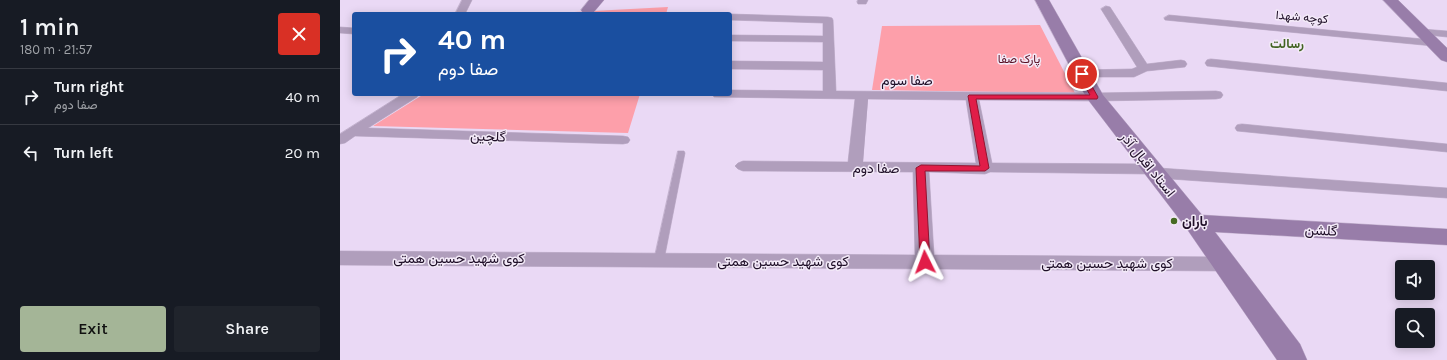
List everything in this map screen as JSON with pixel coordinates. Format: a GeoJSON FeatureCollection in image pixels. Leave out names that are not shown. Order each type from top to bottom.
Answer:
{"type":"FeatureCollection","features":[{"type":"Feature","properties":{"kind":"main road","name":"استاد اقبال آذر"},"geometry":{"type":"LineString","coordinates":[[1042,0],[1095,97],[1195,222],[1289,352],[1292,360]]}},
{"type":"Feature","properties":{"kind":"main road"},"geometry":{"type":"LineString","coordinates":[[1390,0],[1447,57]]}},
{"type":"Feature","properties":{"kind":"main road","name":"گلشن"},"geometry":{"type":"LineString","coordinates":[[1195,222],[1447,237]]}},
{"type":"Feature","properties":{"kind":"street"},"geometry":{"type":"LineString","coordinates":[[461,12],[467,0]]}},
{"type":"Feature","properties":{"kind":"street"},"geometry":{"type":"LineString","coordinates":[[1106,9],[1144,68]]}},
{"type":"Feature","properties":{"kind":"street"},"geometry":{"type":"LineString","coordinates":[[732,18],[828,20],[830,95]]}},
{"type":"Feature","properties":{"kind":"street","name":"کوچه شهدا"},"geometry":{"type":"LineString","coordinates":[[1169,18],[1433,43]]}},
{"type":"Feature","properties":{"kind":"street"},"geometry":{"type":"LineString","coordinates":[[340,30],[352,31]]}},
{"type":"Feature","properties":{"kind":"street"},"geometry":{"type":"LineString","coordinates":[[1422,32],[1447,34]]}},
{"type":"Feature","properties":{"kind":"street"},"geometry":{"type":"LineString","coordinates":[[732,38],[828,39]]}},
{"type":"Feature","properties":{"kind":"street"},"geometry":{"type":"LineString","coordinates":[[1211,63],[1447,87]]}},
{"type":"Feature","properties":{"kind":"street"},"geometry":{"type":"LineString","coordinates":[[1082,74],[1134,73],[1144,68],[1182,64]]}},
{"type":"Feature","properties":{"kind":"street"},"geometry":{"type":"LineString","coordinates":[[732,65],[829,66]]}},
{"type":"Feature","properties":{"kind":"street","name":"صفا سوم"},"geometry":{"type":"LineString","coordinates":[[732,94],[1095,97],[1216,95]]}},
{"type":"Feature","properties":{"kind":"street"},"geometry":{"type":"LineString","coordinates":[[346,136],[409,96]]}},
{"type":"Feature","properties":{"kind":"street"},"geometry":{"type":"LineString","coordinates":[[855,168],[862,96]]}},
{"type":"Feature","properties":{"kind":"street"},"geometry":{"type":"LineString","coordinates":[[972,96],[985,168]]}},
{"type":"Feature","properties":{"kind":"street"},"geometry":{"type":"LineString","coordinates":[[1242,128],[1447,148]]}},
{"type":"Feature","properties":{"kind":"street","name":"گلچین"},"geometry":{"type":"LineString","coordinates":[[346,136],[623,140]]}},
{"type":"Feature","properties":{"kind":"street","name":"صفا دوم"},"geometry":{"type":"LineString","coordinates":[[743,166],[1154,171],[1447,193]]}},
{"type":"Feature","properties":{"kind":"street"},"geometry":{"type":"LineString","coordinates":[[921,168],[925,262]]}},
{"type":"Feature","properties":{"kind":"street","name":"کوی شهید حسین همتی"},"geometry":{"type":"LineString","coordinates":[[340,258],[1225,264]]}},
{"type":"Feature","properties":{"kind":"lane"},"geometry":{"type":"LineString","coordinates":[[659,260],[681,153]]}},
{"type":"Feature","properties":{"kind":"green space"},"geometry":{"type":"Polygon","coordinates":[[[668,7],[667,12],[574,12],[668,7]]]}},
{"type":"Feature","properties":{"kind":"green space","name":"پارک صفا"},"geometry":{"type":"Polygon","coordinates":[[[1040,25],[1075,93],[872,90],[882,26],[1040,25]]]}},
{"type":"Feature","properties":{"kind":"green space"},"geometry":{"type":"Polygon","coordinates":[[[421,96],[639,96],[628,133],[373,126],[421,96]]]}},
{"type":"Feature","properties":{"kind":"place","name":"باران"},"geometry":{"type":"Point","coordinates":[1174,221]}},
{"type":"Feature","properties":{"kind":"district","name":"رسالت"},"geometry":{"type":"Point","coordinates":[1287,43]}},
{"type":"Feature","properties":{"kind":"route"},"geometry":{"type":"LineString","coordinates":[[925,262],[921,168],[985,168],[972,96],[1095,97],[1082,74]]}}]}
